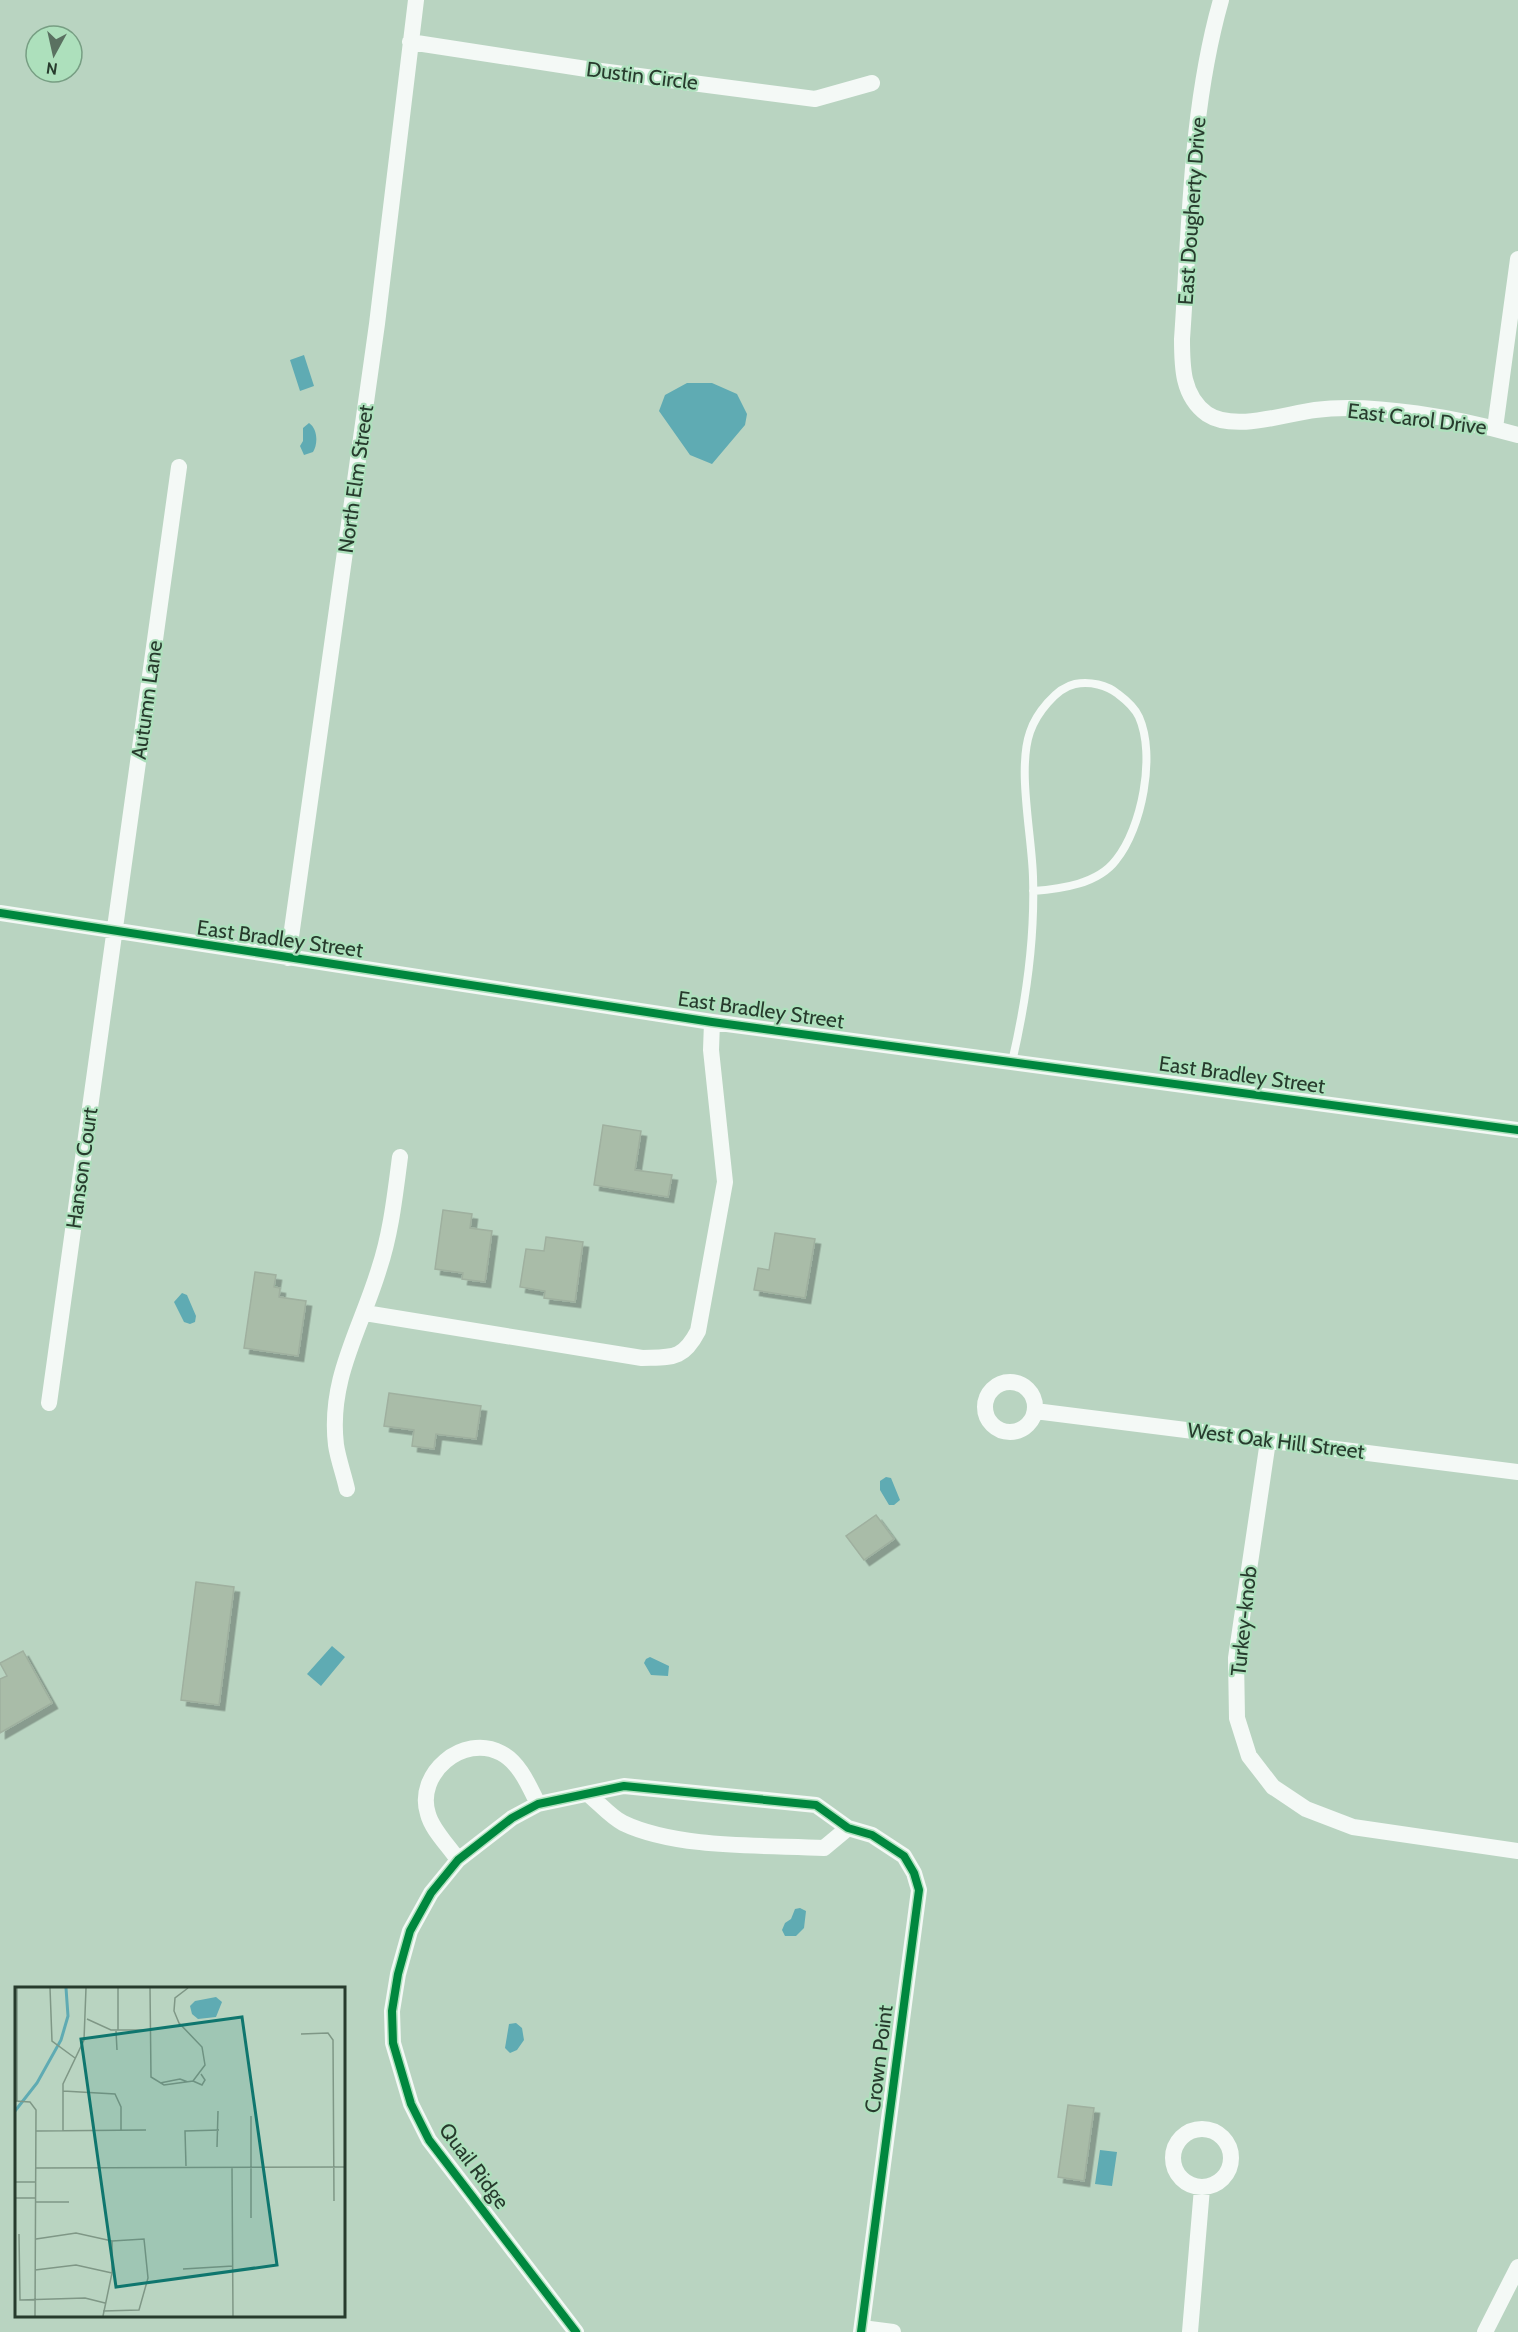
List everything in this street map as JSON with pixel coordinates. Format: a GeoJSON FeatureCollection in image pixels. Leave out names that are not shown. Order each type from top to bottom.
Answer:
{"type":"FeatureCollection","features":[{"type":"Feature","properties":{"kind":"street","name":"North Elm Street"},"geometry":{"type":"LineString","coordinates":[[288,958],[377,324],[416,0]]}},
{"type":"Feature","properties":{"kind":"street","name":"East Dougherty Drive"},"geometry":{"type":"LineString","coordinates":[[1209,415],[1188,389],[1182,371],[1182,339],[1200,93],[1208,47],[1221,0]]}},
{"type":"Feature","properties":{"kind":"street","name":"Dustin Circle"},"geometry":{"type":"LineString","coordinates":[[410,42],[592,70],[815,99],[872,83]]}},
{"type":"Feature","properties":{"kind":"street"},"geometry":{"type":"LineString","coordinates":[[1495,428],[1518,259]]}},
{"type":"Feature","properties":{"kind":"street","name":"East Carol Drive"},"geometry":{"type":"LineString","coordinates":[[1209,415],[1240,423],[1316,409],[1358,408],[1495,428],[1518,435]]}},
{"type":"Feature","properties":{"kind":"street","name":"Autumn Lane"},"geometry":{"type":"LineString","coordinates":[[115,933],[179,467]]}},
{"type":"Feature","properties":{"kind":"street","name":"East Bradley Street"},"geometry":{"type":"LineString","coordinates":[[0,913],[115,933],[712,1022],[1518,1130]]}},
{"type":"Feature","properties":{"kind":"street","name":"Hanson Court"},"geometry":{"type":"LineString","coordinates":[[49,1403],[115,933]]}},
{"type":"Feature","properties":{"kind":"street"},"geometry":{"type":"LineString","coordinates":[[365,1313],[642,1358],[682,1354],[698,1331],[724,1182],[711,1050],[712,1022]]}},
{"type":"Feature","properties":{"kind":"street"},"geometry":{"type":"LineString","coordinates":[[348,1489],[336,1446],[335,1411],[340,1372],[365,1313],[390,1234],[400,1157]]}},
{"type":"Feature","properties":{"kind":"street","name":"West Oak Hill Street"},"geometry":{"type":"LineString","coordinates":[[1035,1411],[1518,1472]]}},
{"type":"Feature","properties":{"kind":"street","name":"Turkey-knob"},"geometry":{"type":"LineString","coordinates":[[1268,1441],[1236,1658],[1237,1718],[1249,1756],[1273,1786],[1306,1809],[1353,1827],[1518,1851]]}},
{"type":"Feature","properties":{"kind":"street"},"geometry":{"type":"LineString","coordinates":[[458,1860],[428,1815],[425,1792],[435,1770],[459,1752],[480,1748],[501,1753],[520,1770],[538,1804]]}},
{"type":"Feature","properties":{"kind":"street","name":"Quail Ridge"},"geometry":{"type":"LineString","coordinates":[[576,2332],[429,2140],[411,2104],[393,2043],[392,2012],[398,1974],[410,1931],[431,1893],[458,1860],[496,1829],[538,1804],[624,1786],[816,1805],[848,1828]]}},
{"type":"Feature","properties":{"kind":"street"},"geometry":{"type":"LineString","coordinates":[[588,1794],[621,1823],[656,1835],[718,1843],[824,1848],[848,1828]]}},
{"type":"Feature","properties":{"kind":"street","name":"Crown Point"},"geometry":{"type":"LineString","coordinates":[[848,1828],[872,1835],[904,1856],[914,1873],[919,1890],[862,2330]]}},
{"type":"Feature","properties":{"kind":"street"},"geometry":{"type":"LineString","coordinates":[[1190,2332],[1202,2188]]}},
{"type":"Feature","properties":{"kind":"street"},"geometry":{"type":"LineString","coordinates":[[1485,2332],[1518,2267]]}},
{"type":"Feature","properties":{"kind":"street"},"geometry":{"type":"LineString","coordinates":[[862,2330],[892,2332]]}},
{"type":"Feature","properties":{"kind":"lane"},"geometry":{"type":"LineString","coordinates":[[1012,1062],[1023,1014],[1033,891],[1024,758],[1030,731],[1039,714],[1053,698],[1073,685],[1088,683],[1110,688],[1138,715],[1144,731],[1146,768],[1139,814],[1116,861],[1096,876],[1054,890],[1033,891]]}},
{"type":"Feature","properties":{"kind":"water"},"geometry":{"type":"Polygon","coordinates":[[[304,355],[314,386],[300,391],[290,360],[304,355]]]}},
{"type":"Feature","properties":{"kind":"water"},"geometry":{"type":"Polygon","coordinates":[[[687,383],[712,383],[737,394],[747,414],[745,425],[712,464],[690,455],[659,411],[665,395],[687,383]]]}},
{"type":"Feature","properties":{"kind":"water"},"geometry":{"type":"Polygon","coordinates":[[[309,423],[316,433],[316,445],[313,452],[304,455],[300,446],[303,441],[303,428],[309,423]]]}},
{"type":"Feature","properties":{"kind":"water"},"geometry":{"type":"Polygon","coordinates":[[[182,1293],[187,1295],[196,1316],[195,1322],[190,1324],[184,1322],[174,1302],[182,1293]]]}},
{"type":"Feature","properties":{"kind":"water"},"geometry":{"type":"Polygon","coordinates":[[[886,1477],[891,1478],[900,1500],[894,1505],[889,1505],[880,1490],[880,1481],[886,1477]]]}},
{"type":"Feature","properties":{"kind":"water"},"geometry":{"type":"Polygon","coordinates":[[[332,1646],[345,1657],[321,1686],[307,1674],[332,1646]]]}},
{"type":"Feature","properties":{"kind":"water"},"geometry":{"type":"Polygon","coordinates":[[[650,1657],[669,1666],[668,1676],[651,1675],[644,1663],[650,1657]]]}},
{"type":"Feature","properties":{"kind":"water"},"geometry":{"type":"Polygon","coordinates":[[[800,1908],[806,1911],[804,1928],[796,1936],[785,1936],[782,1930],[785,1923],[791,1919],[795,1909],[800,1908]]]}},
{"type":"Feature","properties":{"kind":"water"},"geometry":{"type":"Polygon","coordinates":[[[516,2023],[522,2028],[524,2040],[517,2050],[510,2053],[505,2048],[509,2024],[516,2023]]]}},
{"type":"Feature","properties":{"kind":"water"},"geometry":{"type":"Polygon","coordinates":[[[1100,2150],[1117,2152],[1112,2186],[1095,2184],[1100,2150]]]}},
{"type":"Feature","properties":{"kind":"building"},"geometry":{"type":"Polygon","coordinates":[[[603,1125],[641,1131],[635,1170],[672,1175],[668,1197],[594,1185],[603,1125]]]}},
{"type":"Feature","properties":{"kind":"building"},"geometry":{"type":"Polygon","coordinates":[[[443,1210],[472,1214],[470,1228],[492,1231],[485,1282],[462,1279],[463,1273],[435,1269],[443,1210]]]}},
{"type":"Feature","properties":{"kind":"building"},"geometry":{"type":"Polygon","coordinates":[[[775,1233],[815,1239],[805,1298],[754,1290],[758,1268],[769,1270],[775,1233]]]}},
{"type":"Feature","properties":{"kind":"building"},"geometry":{"type":"Polygon","coordinates":[[[546,1237],[583,1242],[575,1302],[544,1298],[545,1291],[520,1287],[526,1249],[544,1251],[546,1237]]]}},
{"type":"Feature","properties":{"kind":"building"},"geometry":{"type":"Polygon","coordinates":[[[255,1272],[276,1275],[274,1287],[280,1288],[279,1297],[306,1301],[298,1356],[244,1348],[255,1272]]]}},
{"type":"Feature","properties":{"kind":"building"},"geometry":{"type":"Polygon","coordinates":[[[389,1393],[481,1406],[476,1439],[436,1434],[434,1449],[412,1446],[414,1430],[384,1426],[389,1393]]]}},
{"type":"Feature","properties":{"kind":"building"},"geometry":{"type":"Polygon","coordinates":[[[876,1515],[894,1539],[864,1560],[846,1536],[876,1515]]]}},
{"type":"Feature","properties":{"kind":"building"},"geometry":{"type":"Polygon","coordinates":[[[196,1582],[234,1587],[219,1705],[181,1700],[196,1582]]]}},
{"type":"Feature","properties":{"kind":"building"},"geometry":{"type":"Polygon","coordinates":[[[23,1651],[52,1703],[0,1733],[0,1679],[7,1676],[0,1663],[23,1651]]]}},
{"type":"Feature","properties":{"kind":"building"},"geometry":{"type":"Polygon","coordinates":[[[1068,2105],[1094,2108],[1084,2181],[1058,2177],[1068,2105]]]}},
{"type":"Feature","properties":{"kind":"cycle path"},"geometry":{"type":"LineString","coordinates":[[0,913],[712,1022],[1518,1130]]}},
{"type":"Feature","properties":{"kind":"cycle path"},"geometry":{"type":"LineString","coordinates":[[576,2332],[429,2140],[411,2104],[393,2043],[392,2011],[398,1974],[410,1931],[431,1893],[458,1860],[512,1818],[538,1804],[624,1786],[816,1805],[848,1828],[872,1835],[904,1856],[914,1873],[919,1890],[861,2332]]}}]}
